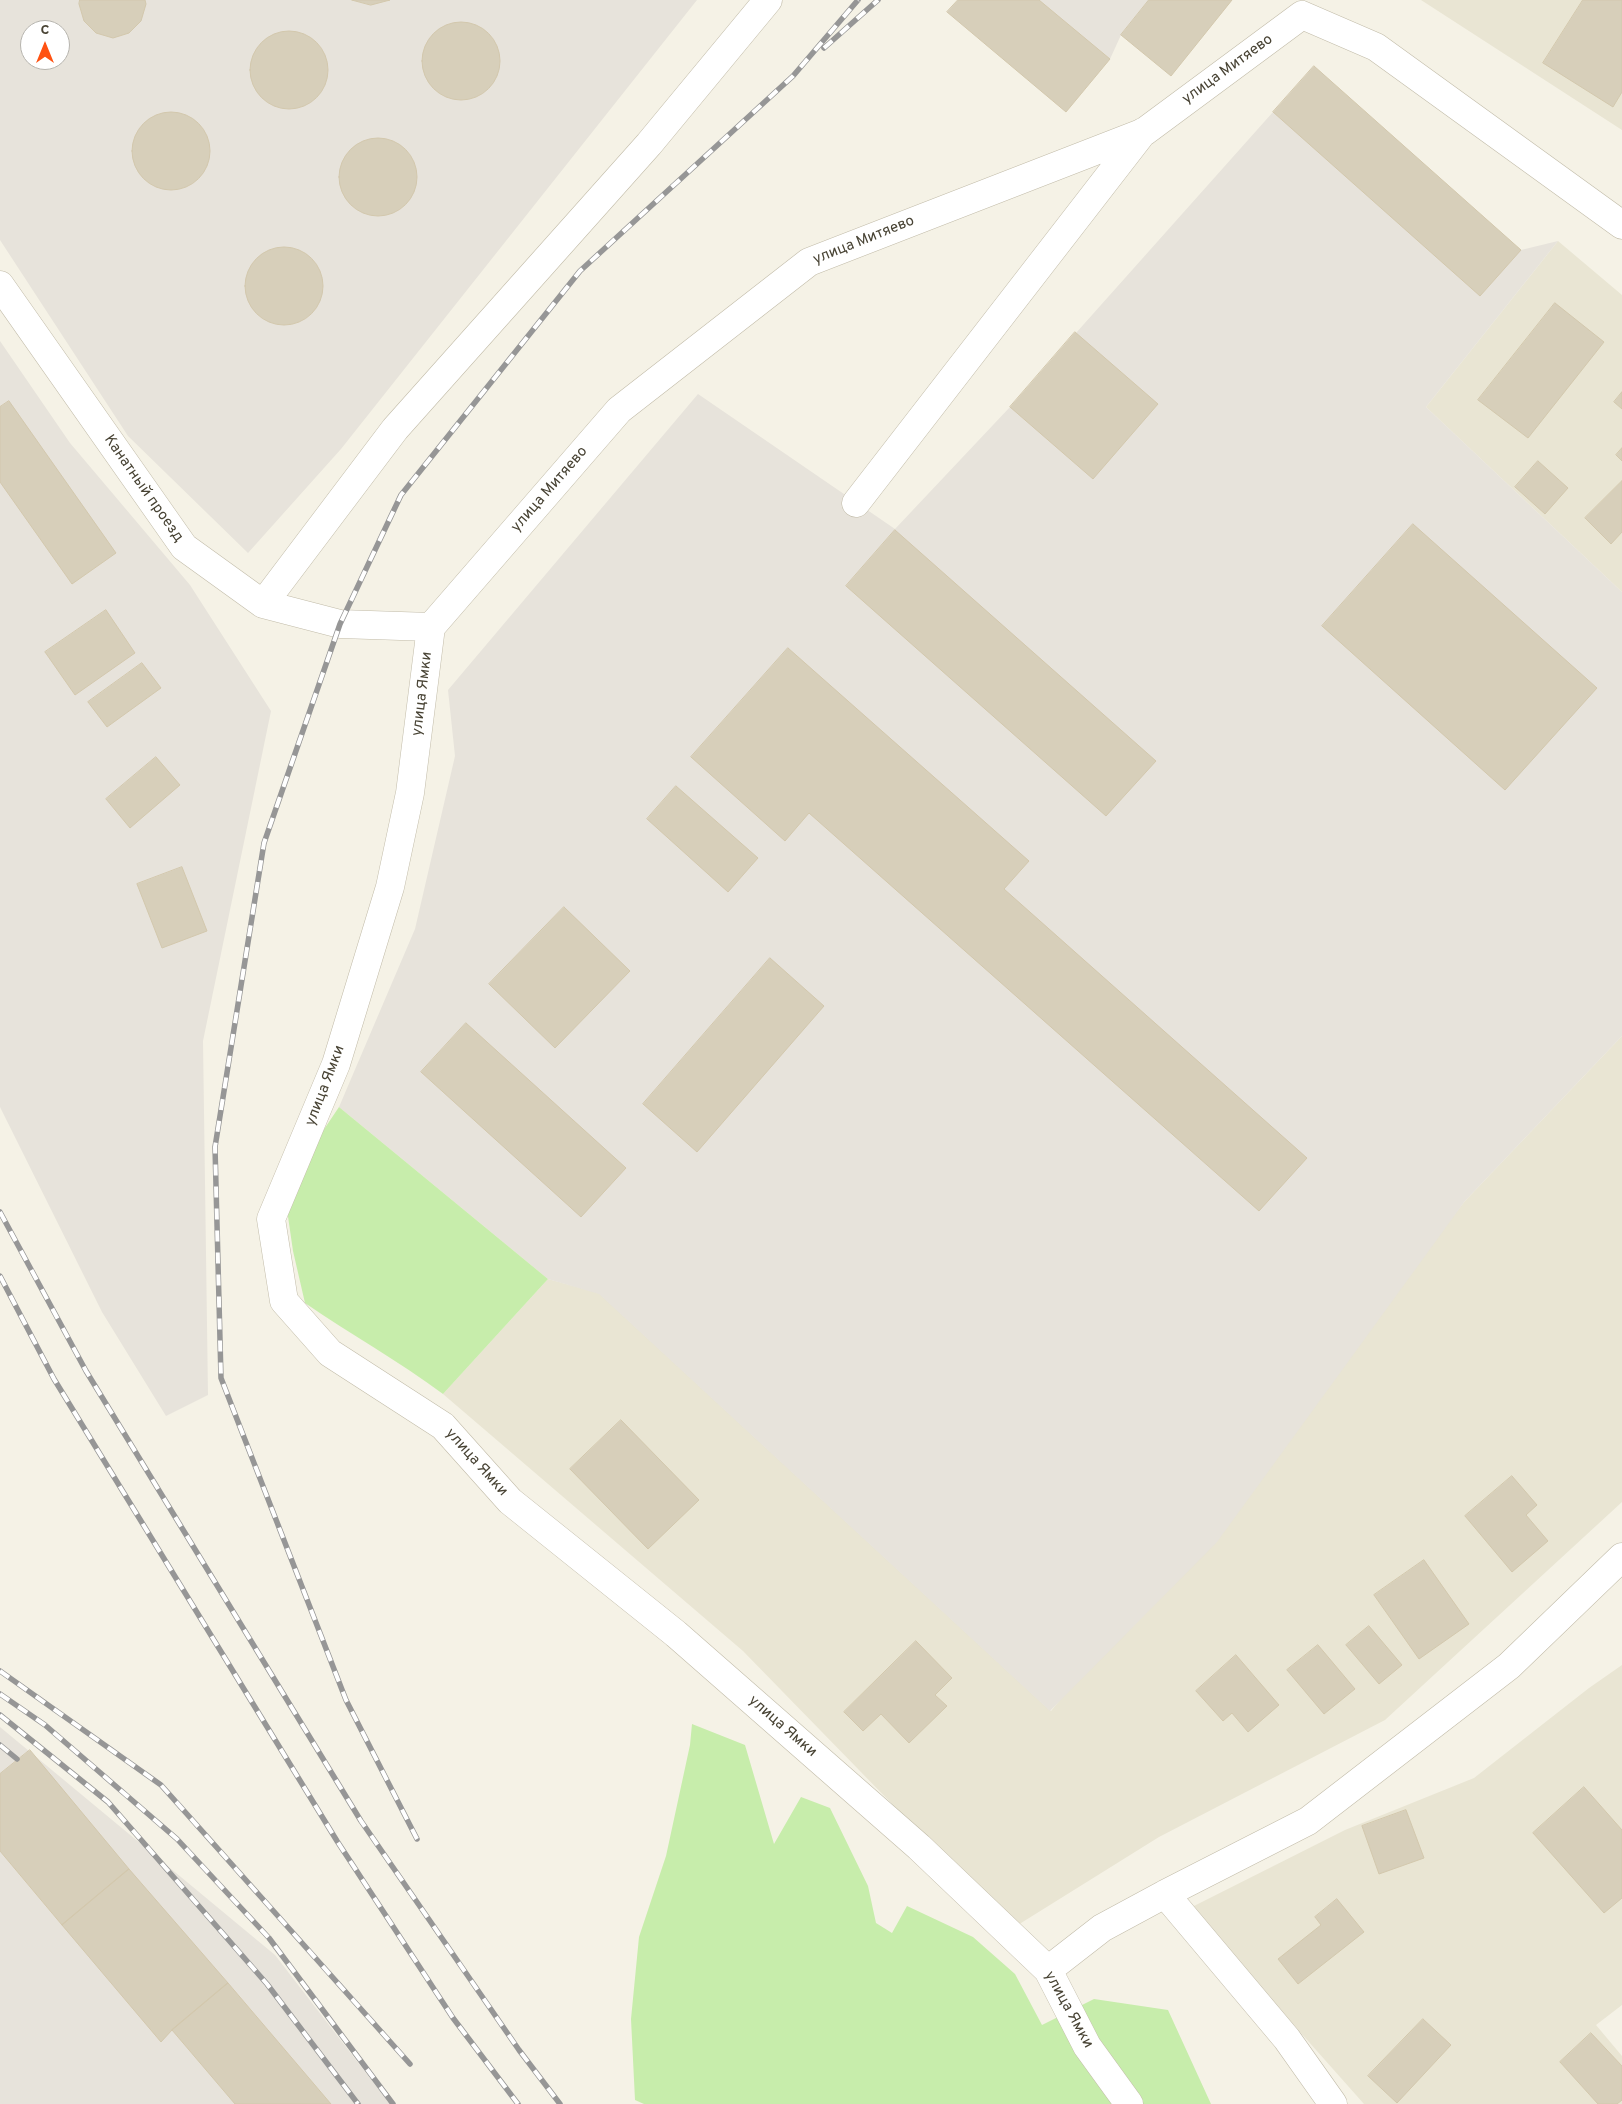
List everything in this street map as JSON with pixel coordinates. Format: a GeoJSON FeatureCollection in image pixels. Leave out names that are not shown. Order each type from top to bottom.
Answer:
{"type":"FeatureCollection","features":[{"type":"Feature","properties":{"kind":"street"},"geometry":{"type":"LineString","coordinates":[[263,604],[395,429],[649,144],[768,0]]}},
{"type":"Feature","properties":{"kind":"street","name":"улица Митяево"},"geometry":{"type":"LineString","coordinates":[[432,627],[619,410],[810,262],[1144,132],[1308,8],[1376,48],[1622,225]]}},
{"type":"Feature","properties":{"kind":"street"},"geometry":{"type":"LineString","coordinates":[[856,503],[1144,132]]}},
{"type":"Feature","properties":{"kind":"street","name":"Канатный проезд"},"geometry":{"type":"LineString","coordinates":[[0,285],[184,547],[263,604],[340,624],[432,627]]}},
{"type":"Feature","properties":{"kind":"street","name":"улица Ямки"},"geometry":{"type":"LineString","coordinates":[[432,627],[410,793],[390,887],[336,1064],[271,1219],[284,1301],[330,1353],[443,1426],[510,1501],[683,1641],[919,1847],[1048,1970],[1087,2046],[1128,2104]]}},
{"type":"Feature","properties":{"kind":"street"},"geometry":{"type":"LineString","coordinates":[[1048,1970],[1102,1928],[1164,1894],[1308,1821],[1509,1666],[1622,1557]]}},
{"type":"Feature","properties":{"kind":"street"},"geometry":{"type":"LineString","coordinates":[[1164,1894],[1287,2039],[1333,2104]]}},
{"type":"Feature","properties":{"kind":"shaded area"},"geometry":{"type":"Polygon","coordinates":[[[0,0],[697,0],[341,449],[248,553],[128,436],[0,240],[0,0]]]}},
{"type":"Feature","properties":{"kind":"shaded area"},"geometry":{"type":"Polygon","coordinates":[[[958,0],[1232,0],[1171,76],[1121,35],[1110,59],[1066,112],[947,12],[958,0]]]}},
{"type":"Feature","properties":{"kind":"shaded area"},"geometry":{"type":"Polygon","coordinates":[[[1421,0],[1622,0],[1622,130],[1421,0]]]}},
{"type":"Feature","properties":{"kind":"shaded area"},"geometry":{"type":"Polygon","coordinates":[[[1314,66],[1521,250],[1558,241],[1426,407],[1622,592],[1622,1036],[1465,1201],[1217,1542],[1050,1711],[599,1294],[548,1279],[339,1107],[415,929],[455,756],[448,690],[698,394],[895,529],[1010,407],[1314,66]]]}},
{"type":"Feature","properties":{"kind":"shaded area"},"geometry":{"type":"Polygon","coordinates":[[[1558,241],[1622,295],[1622,592],[1426,407],[1558,241]]]}},
{"type":"Feature","properties":{"kind":"shaded area"},"geometry":{"type":"Polygon","coordinates":[[[0,341],[70,443],[190,585],[271,711],[203,1041],[208,1395],[166,1416],[102,1312],[0,1107],[0,341]]]}},
{"type":"Feature","properties":{"kind":"shaded area"},"geometry":{"type":"Polygon","coordinates":[[[1622,1036],[1622,1502],[1385,1720],[1159,1837],[1013,1928],[743,1651],[443,1394],[548,1279],[599,1293],[1051,1711],[1465,1201],[1622,1036]]]}},
{"type":"Feature","properties":{"kind":"shaded area"},"geometry":{"type":"Polygon","coordinates":[[[1622,1665],[1622,2005],[1596,2025],[1622,2056],[1622,2104],[1364,2104],[1190,1908],[1345,1830],[1474,1778],[1589,1688],[1622,1665]]]}},
{"type":"Feature","properties":{"kind":"shaded area"},"geometry":{"type":"Polygon","coordinates":[[[0,1727],[275,1955],[390,2104],[0,2104],[0,1727]]]}},
{"type":"Feature","properties":{"kind":"green space"},"geometry":{"type":"Polygon","coordinates":[[[339,1107],[548,1279],[443,1394],[305,1303],[293,1251],[284,1189],[339,1107]]]}},
{"type":"Feature","properties":{"kind":"green space"},"geometry":{"type":"Polygon","coordinates":[[[692,1724],[745,1745],[774,1844],[801,1797],[830,1808],[868,1886],[876,1923],[892,1933],[907,1906],[973,1937],[1015,1974],[1042,2025],[1094,1999],[1168,2010],[1211,2104],[644,2104],[635,2100],[631,2019],[639,1937],[666,1856],[690,1745],[692,1724]]]}},
{"type":"Feature","properties":{"kind":"building"},"geometry":{"type":"Polygon","coordinates":[[[80,0],[145,0],[146,4],[141,21],[129,33],[113,38],[96,33],[84,21],[79,4],[80,0]]]}},
{"type":"Feature","properties":{"kind":"building"},"geometry":{"type":"Polygon","coordinates":[[[352,0],[390,0],[371,5],[352,0]]]}},
{"type":"Feature","properties":{"kind":"building"},"geometry":{"type":"Polygon","coordinates":[[[958,0],[1039,0],[1110,59],[1066,112],[947,12],[958,0]]]}},
{"type":"Feature","properties":{"kind":"building"},"geometry":{"type":"Polygon","coordinates":[[[1149,0],[1232,0],[1171,76],[1121,35],[1149,0]]]}},
{"type":"Feature","properties":{"kind":"building"},"geometry":{"type":"Polygon","coordinates":[[[1583,0],[1622,0],[1622,92],[1613,107],[1543,63],[1583,0]]]}},
{"type":"Feature","properties":{"kind":"building"},"geometry":{"type":"Polygon","coordinates":[[[461,22],[476,25],[489,33],[497,46],[500,61],[497,76],[489,89],[476,97],[461,100],[446,97],[433,89],[425,76],[422,61],[425,46],[433,33],[446,25],[461,22]]]}},
{"type":"Feature","properties":{"kind":"building"},"geometry":{"type":"Polygon","coordinates":[[[281,31],[297,31],[311,37],[322,48],[328,62],[328,78],[322,92],[311,103],[297,109],[281,109],[267,103],[256,92],[250,78],[250,62],[256,48],[267,37],[281,31]]]}},
{"type":"Feature","properties":{"kind":"building"},"geometry":{"type":"Polygon","coordinates":[[[1314,66],[1521,250],[1480,296],[1273,112],[1314,66]]]}},
{"type":"Feature","properties":{"kind":"building"},"geometry":{"type":"Polygon","coordinates":[[[163,112],[179,112],[193,118],[204,129],[210,143],[210,159],[204,173],[193,184],[179,190],[163,190],[149,184],[138,173],[132,159],[132,143],[138,129],[149,118],[163,112]]]}},
{"type":"Feature","properties":{"kind":"building"},"geometry":{"type":"Polygon","coordinates":[[[370,138],[386,138],[400,144],[411,155],[417,169],[417,185],[411,199],[400,210],[386,216],[370,216],[356,210],[345,199],[339,185],[339,169],[345,155],[356,144],[370,138]]]}},
{"type":"Feature","properties":{"kind":"building"},"geometry":{"type":"Polygon","coordinates":[[[276,247],[292,247],[306,253],[317,264],[323,278],[323,294],[317,308],[306,319],[292,325],[276,325],[262,319],[251,308],[245,294],[245,278],[251,264],[262,253],[276,247]]]}},
{"type":"Feature","properties":{"kind":"building"},"geometry":{"type":"Polygon","coordinates":[[[1555,303],[1604,342],[1528,438],[1478,400],[1555,303]]]}},
{"type":"Feature","properties":{"kind":"building"},"geometry":{"type":"Polygon","coordinates":[[[1075,332],[1158,404],[1093,479],[1010,407],[1075,332]]]}},
{"type":"Feature","properties":{"kind":"building"},"geometry":{"type":"Polygon","coordinates":[[[1622,392],[1622,409],[1614,402],[1622,392]]]}},
{"type":"Feature","properties":{"kind":"building"},"geometry":{"type":"Polygon","coordinates":[[[9,401],[116,553],[72,584],[0,482],[0,407],[9,401]]]}},
{"type":"Feature","properties":{"kind":"building"},"geometry":{"type":"Polygon","coordinates":[[[1622,448],[1622,461],[1616,455],[1622,448]]]}},
{"type":"Feature","properties":{"kind":"building"},"geometry":{"type":"Polygon","coordinates":[[[1538,461],[1568,488],[1545,514],[1515,487],[1538,461]]]}},
{"type":"Feature","properties":{"kind":"building"},"geometry":{"type":"Polygon","coordinates":[[[1622,481],[1622,532],[1611,544],[1585,518],[1622,481]]]}},
{"type":"Feature","properties":{"kind":"building"},"geometry":{"type":"Polygon","coordinates":[[[1413,524],[1597,688],[1505,790],[1322,626],[1413,524]]]}},
{"type":"Feature","properties":{"kind":"building"},"geometry":{"type":"Polygon","coordinates":[[[895,530],[1156,761],[1106,816],[846,586],[895,530]]]}},
{"type":"Feature","properties":{"kind":"building"},"geometry":{"type":"Polygon","coordinates":[[[106,610],[135,653],[75,695],[45,652],[106,610]]]}},
{"type":"Feature","properties":{"kind":"building"},"geometry":{"type":"Polygon","coordinates":[[[788,648],[1029,861],[1004,889],[1307,1158],[1259,1211],[809,813],[785,841],[691,757],[788,648]]]}},
{"type":"Feature","properties":{"kind":"building"},"geometry":{"type":"Polygon","coordinates":[[[142,663],[161,688],[107,727],[88,702],[142,663]]]}},
{"type":"Feature","properties":{"kind":"building"},"geometry":{"type":"Polygon","coordinates":[[[156,757],[180,785],[130,828],[106,799],[156,757]]]}},
{"type":"Feature","properties":{"kind":"building"},"geometry":{"type":"Polygon","coordinates":[[[676,786],[758,858],[728,892],[647,819],[676,786]]]}},
{"type":"Feature","properties":{"kind":"building"},"geometry":{"type":"Polygon","coordinates":[[[182,867],[207,931],[162,948],[137,884],[182,867]]]}},
{"type":"Feature","properties":{"kind":"building"},"geometry":{"type":"Polygon","coordinates":[[[564,907],[630,971],[555,1048],[489,984],[564,907]]]}},
{"type":"Feature","properties":{"kind":"building"},"geometry":{"type":"Polygon","coordinates":[[[770,958],[824,1006],[697,1152],[643,1104],[770,958]]]}},
{"type":"Feature","properties":{"kind":"building"},"geometry":{"type":"Polygon","coordinates":[[[466,1023],[626,1168],[581,1217],[421,1072],[466,1023]]]}},
{"type":"Feature","properties":{"kind":"building"},"geometry":{"type":"Polygon","coordinates":[[[621,1420],[699,1500],[648,1549],[570,1469],[621,1420]]]}},
{"type":"Feature","properties":{"kind":"building"},"geometry":{"type":"Polygon","coordinates":[[[1512,1476],[1537,1505],[1526,1515],[1548,1541],[1512,1572],[1465,1516],[1512,1476]]]}},
{"type":"Feature","properties":{"kind":"building"},"geometry":{"type":"Polygon","coordinates":[[[1424,1560],[1469,1624],[1419,1659],[1374,1595],[1424,1560]]]}},
{"type":"Feature","properties":{"kind":"building"},"geometry":{"type":"Polygon","coordinates":[[[1369,1626],[1402,1665],[1379,1684],[1346,1645],[1369,1626]]]}},
{"type":"Feature","properties":{"kind":"building"},"geometry":{"type":"Polygon","coordinates":[[[916,1641],[952,1678],[935,1695],[947,1706],[909,1743],[881,1714],[863,1731],[844,1712],[916,1641]]]}},
{"type":"Feature","properties":{"kind":"building"},"geometry":{"type":"Polygon","coordinates":[[[1318,1645],[1355,1689],[1324,1714],[1287,1670],[1318,1645]]]}},
{"type":"Feature","properties":{"kind":"building"},"geometry":{"type":"Polygon","coordinates":[[[1236,1655],[1279,1705],[1248,1732],[1232,1713],[1223,1721],[1196,1691],[1236,1655]]]}},
{"type":"Feature","properties":{"kind":"building"},"geometry":{"type":"Polygon","coordinates":[[[30,1750],[129,1869],[62,1925],[0,1851],[0,1774],[30,1750]]]}},
{"type":"Feature","properties":{"kind":"building"},"geometry":{"type":"Polygon","coordinates":[[[1584,1787],[1622,1830],[1622,1898],[1604,1913],[1533,1833],[1584,1787]]]}},
{"type":"Feature","properties":{"kind":"building"},"geometry":{"type":"Polygon","coordinates":[[[1406,1810],[1424,1858],[1379,1874],[1362,1826],[1406,1810]]]}},
{"type":"Feature","properties":{"kind":"building"},"geometry":{"type":"Polygon","coordinates":[[[129,1869],[228,1983],[172,2030],[161,2042],[62,1925],[129,1869]]]}},
{"type":"Feature","properties":{"kind":"building"},"geometry":{"type":"Polygon","coordinates":[[[1337,1899],[1364,1932],[1298,1984],[1278,1959],[1321,1925],[1315,1917],[1337,1899]]]}},
{"type":"Feature","properties":{"kind":"building"},"geometry":{"type":"Polygon","coordinates":[[[228,1983],[331,2104],[235,2104],[172,2030],[228,1983]]]}},
{"type":"Feature","properties":{"kind":"building"},"geometry":{"type":"Polygon","coordinates":[[[1423,2019],[1451,2045],[1397,2103],[1368,2076],[1423,2019]]]}},
{"type":"Feature","properties":{"kind":"building"},"geometry":{"type":"Polygon","coordinates":[[[1591,2033],[1622,2066],[1622,2100],[1617,2104],[1598,2104],[1560,2062],[1591,2033]]]}},
{"type":"Feature","properties":{"kind":"railway"},"geometry":{"type":"LineString","coordinates":[[417,1839],[346,1700],[221,1378],[215,1147],[264,843],[340,624],[401,495],[580,271],[793,76],[858,0]]}},
{"type":"Feature","properties":{"kind":"railway"},"geometry":{"type":"LineString","coordinates":[[824,48],[878,0]]}},
{"type":"Feature","properties":{"kind":"railway"},"geometry":{"type":"LineString","coordinates":[[0,1212],[86,1371],[361,1821],[519,2050],[560,2104]]}},
{"type":"Feature","properties":{"kind":"railway"},"geometry":{"type":"LineString","coordinates":[[0,1276],[54,1379],[337,1841],[453,2018],[518,2104]]}},
{"type":"Feature","properties":{"kind":"railway"},"geometry":{"type":"LineString","coordinates":[[0,1671],[161,1785],[410,2064]]}},
{"type":"Feature","properties":{"kind":"railway"},"geometry":{"type":"LineString","coordinates":[[0,1694],[45,1725],[177,1839],[269,1938],[393,2104]]}},
{"type":"Feature","properties":{"kind":"railway"},"geometry":{"type":"LineString","coordinates":[[0,1715],[108,1802],[267,1984],[358,2104]]}},
{"type":"Feature","properties":{"kind":"railway"},"geometry":{"type":"LineString","coordinates":[[0,1745],[17,1759]]}}]}
